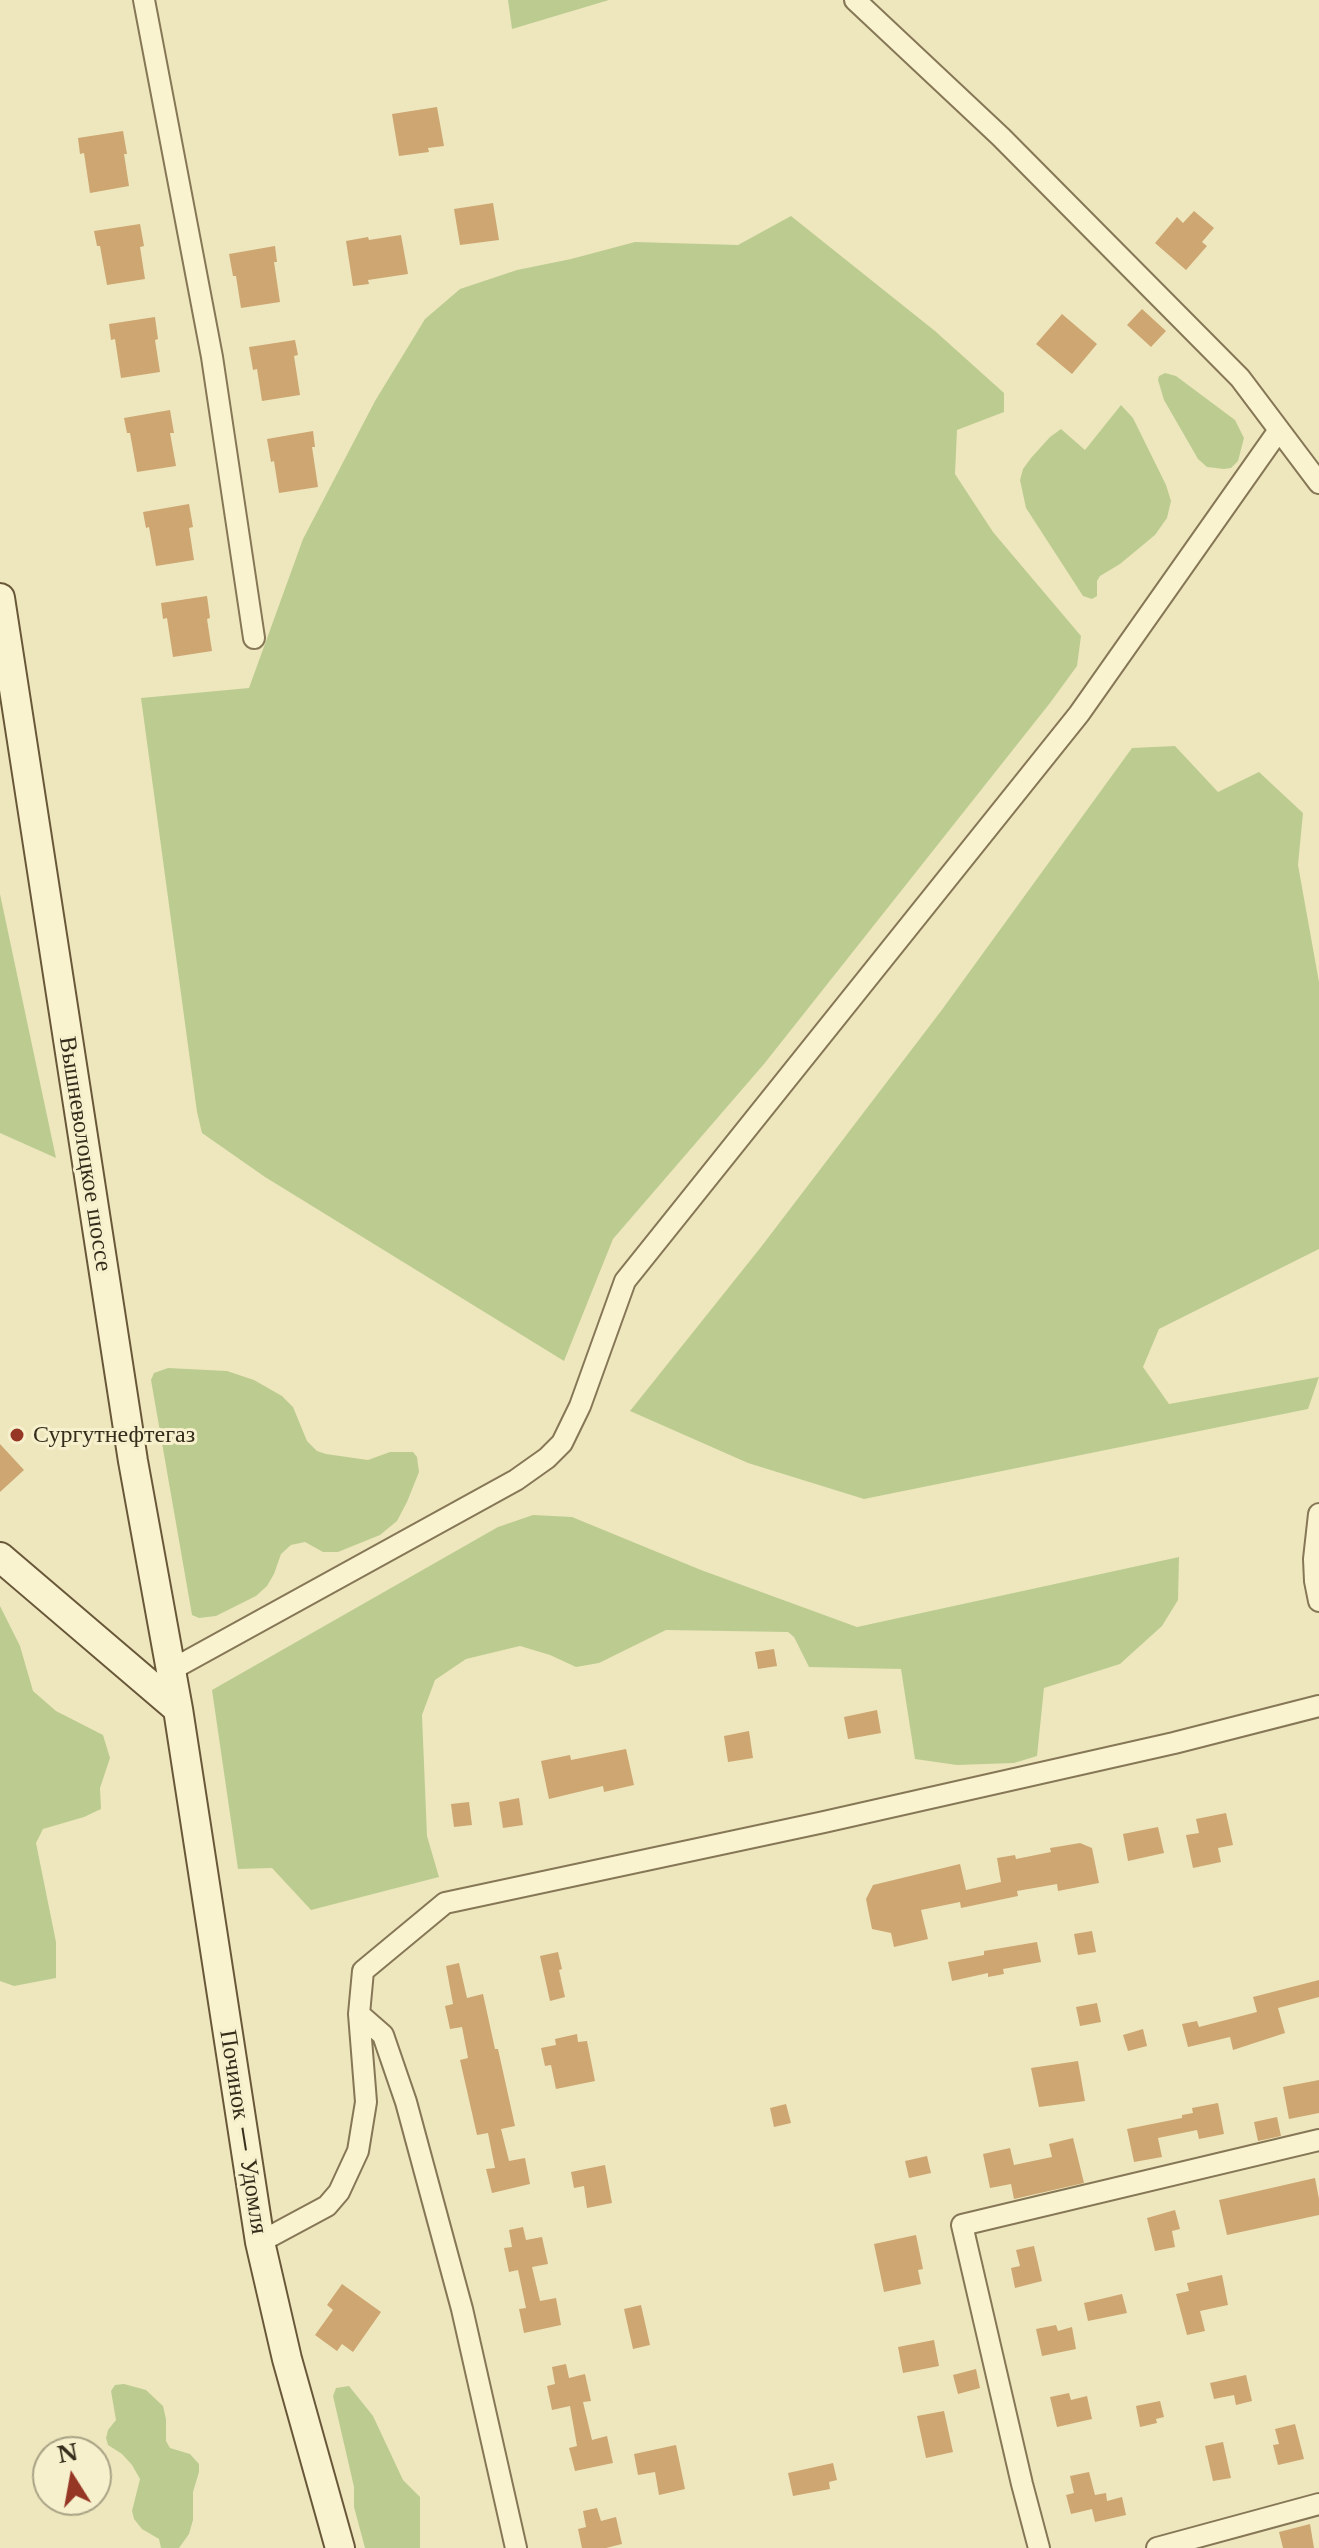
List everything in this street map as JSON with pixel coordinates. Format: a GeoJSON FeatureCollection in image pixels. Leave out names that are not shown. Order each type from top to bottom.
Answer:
{"type":"FeatureCollection","features":[{"type":"Feature","properties":{"kind":"main road","name":"Вышневолоцкое шоссе"},"geometry":{"type":"LineString","coordinates":[[0,598],[133,1461],[178,1709]]}},
{"type":"Feature","properties":{"kind":"main road"},"geometry":{"type":"LineString","coordinates":[[0,1557],[178,1709]]}},
{"type":"Feature","properties":{"kind":"main road","name":"Починок — Удомля"},"geometry":{"type":"LineString","coordinates":[[178,1709],[260,2242],[287,2359],[340,2548]]}},
{"type":"Feature","properties":{"kind":"street"},"geometry":{"type":"LineString","coordinates":[[144,0],[212,357],[254,638]]}},
{"type":"Feature","properties":{"kind":"street"},"geometry":{"type":"LineString","coordinates":[[855,0],[1001,137],[1229,367],[1319,483]]}},
{"type":"Feature","properties":{"kind":"street"},"geometry":{"type":"LineString","coordinates":[[171,1670],[516,1480],[562,1443],[580,1406],[625,1281],[1079,714],[1279,430]]}},
{"type":"Feature","properties":{"kind":"street"},"geometry":{"type":"LineString","coordinates":[[1319,1514],[1314,1559],[1319,1601]]}},
{"type":"Feature","properties":{"kind":"street"},"geometry":{"type":"LineString","coordinates":[[260,2242],[327,2206],[339,2192],[358,2151],[366,2102],[359,2014],[363,1971],[445,1903],[1174,1743],[1319,1706]]}},
{"type":"Feature","properties":{"kind":"street"},"geometry":{"type":"LineString","coordinates":[[359,2014],[383,2035],[406,2102],[462,2309],[516,2548]]}},
{"type":"Feature","properties":{"kind":"street"},"geometry":{"type":"LineString","coordinates":[[1039,2548],[962,2225],[1319,2140]]}},
{"type":"Feature","properties":{"kind":"street"},"geometry":{"type":"LineString","coordinates":[[1157,2548],[1319,2504]]}},
{"type":"Feature","properties":{"kind":"green space"},"geometry":{"type":"Polygon","coordinates":[[[508,0],[609,0],[512,29],[508,0]]]}},
{"type":"Feature","properties":{"kind":"green space"},"geometry":{"type":"Polygon","coordinates":[[[791,216],[935,331],[1004,393],[1004,412],[957,430],[955,474],[993,532],[1081,636],[1077,666],[764,1064],[613,1239],[564,1361],[265,1177],[202,1133],[141,698],[249,688],[303,539],[375,401],[425,319],[460,289],[517,270],[635,242],[738,245],[791,216]]]}},
{"type":"Feature","properties":{"kind":"green space"},"geometry":{"type":"Polygon","coordinates":[[[1165,373],[1176,376],[1235,420],[1244,438],[1238,461],[1231,468],[1207,467],[1198,459],[1164,400],[1158,380],[1165,373]]]}},
{"type":"Feature","properties":{"kind":"green space"},"geometry":{"type":"Polygon","coordinates":[[[1121,405],[1133,418],[1171,501],[1167,518],[1155,535],[1100,576],[1097,596],[1092,599],[1083,596],[1026,508],[1020,480],[1023,469],[1050,437],[1061,429],[1085,450],[1121,405]]]}},
{"type":"Feature","properties":{"kind":"green space"},"geometry":{"type":"Polygon","coordinates":[[[1175,746],[1218,792],[1259,772],[1303,813],[1298,865],[1319,982],[1319,1249],[1159,1329],[1143,1367],[1169,1404],[1319,1377],[1308,1409],[864,1499],[748,1463],[630,1411],[761,1247],[941,1011],[1132,748],[1175,746]]]}},
{"type":"Feature","properties":{"kind":"green space"},"geometry":{"type":"Polygon","coordinates":[[[0,894],[56,1158],[0,1133],[0,894]]]}},
{"type":"Feature","properties":{"kind":"green space"},"geometry":{"type":"Polygon","coordinates":[[[168,1368],[227,1371],[254,1380],[282,1396],[293,1407],[307,1441],[317,1451],[368,1460],[390,1452],[413,1452],[419,1472],[397,1521],[380,1535],[338,1552],[323,1552],[305,1542],[291,1545],[281,1554],[267,1586],[256,1596],[216,1616],[199,1618],[192,1615],[151,1380],[154,1373],[168,1368]]]}},
{"type":"Feature","properties":{"kind":"green space"},"geometry":{"type":"Polygon","coordinates":[[[533,1515],[572,1517],[701,1570],[857,1627],[1179,1557],[1178,1600],[1162,1626],[1120,1664],[1044,1688],[1037,1756],[1014,1763],[957,1765],[915,1759],[901,1669],[809,1667],[794,1637],[788,1632],[666,1630],[599,1663],[576,1667],[520,1646],[466,1659],[435,1680],[422,1715],[427,1836],[439,1877],[311,1910],[272,1868],[238,1869],[212,1690],[498,1527],[533,1515]]]}},
{"type":"Feature","properties":{"kind":"green space"},"geometry":{"type":"Polygon","coordinates":[[[0,1606],[20,1646],[33,1691],[56,1711],[103,1735],[110,1758],[100,1788],[101,1809],[43,1829],[36,1843],[56,1942],[56,1978],[14,1986],[0,1981],[0,1606]]]}},
{"type":"Feature","properties":{"kind":"green space"},"geometry":{"type":"Polygon","coordinates":[[[124,2384],[146,2390],[163,2406],[166,2441],[170,2448],[190,2454],[199,2464],[193,2492],[193,2520],[189,2534],[179,2548],[161,2548],[159,2539],[142,2529],[134,2519],[132,2511],[140,2479],[132,2465],[112,2448],[112,2436],[106,2436],[116,2420],[111,2391],[115,2385],[124,2384]]]}},
{"type":"Feature","properties":{"kind":"green space"},"geometry":{"type":"Polygon","coordinates":[[[349,2386],[373,2416],[403,2480],[420,2497],[420,2548],[365,2548],[333,2396],[336,2388],[349,2386]]]}},
{"type":"Feature","properties":{"kind":"building"},"geometry":{"type":"Polygon","coordinates":[[[437,107],[444,146],[428,148],[429,152],[399,156],[392,114],[437,107]]]}},
{"type":"Feature","properties":{"kind":"building"},"geometry":{"type":"Polygon","coordinates":[[[123,131],[129,186],[90,193],[84,153],[80,154],[78,138],[123,131]]]}},
{"type":"Feature","properties":{"kind":"building"},"geometry":{"type":"Polygon","coordinates":[[[493,203],[499,240],[460,245],[454,209],[493,203]]]}},
{"type":"Feature","properties":{"kind":"building"},"geometry":{"type":"Polygon","coordinates":[[[1194,211],[1214,228],[1202,242],[1207,246],[1186,270],[1155,243],[1177,217],[1183,223],[1194,211]]]}},
{"type":"Feature","properties":{"kind":"building"},"geometry":{"type":"Polygon","coordinates":[[[140,224],[145,279],[107,285],[94,231],[140,224]]]}},
{"type":"Feature","properties":{"kind":"building"},"geometry":{"type":"Polygon","coordinates":[[[401,235],[408,274],[368,280],[369,284],[353,286],[346,241],[401,235]]]}},
{"type":"Feature","properties":{"kind":"building"},"geometry":{"type":"Polygon","coordinates":[[[275,246],[277,262],[274,262],[280,302],[241,308],[229,254],[275,246]]]}},
{"type":"Feature","properties":{"kind":"building"},"geometry":{"type":"Polygon","coordinates":[[[1142,309],[1166,331],[1151,347],[1127,325],[1142,309]]]}},
{"type":"Feature","properties":{"kind":"building"},"geometry":{"type":"Polygon","coordinates":[[[1062,314],[1097,344],[1072,374],[1036,344],[1062,314]]]}},
{"type":"Feature","properties":{"kind":"building"},"geometry":{"type":"Polygon","coordinates":[[[155,317],[160,372],[121,378],[115,339],[111,340],[109,324],[155,317]]]}},
{"type":"Feature","properties":{"kind":"building"},"geometry":{"type":"Polygon","coordinates":[[[295,340],[298,355],[294,356],[300,395],[262,401],[257,369],[253,370],[249,347],[295,340]]]}},
{"type":"Feature","properties":{"kind":"building"},"geometry":{"type":"Polygon","coordinates":[[[170,410],[174,433],[170,433],[176,466],[137,472],[124,418],[170,410]]]}},
{"type":"Feature","properties":{"kind":"building"},"geometry":{"type":"Polygon","coordinates":[[[313,431],[315,447],[312,447],[318,487],[279,493],[267,439],[313,431]]]}},
{"type":"Feature","properties":{"kind":"building"},"geometry":{"type":"Polygon","coordinates":[[[189,504],[194,560],[156,566],[143,512],[189,504]]]}},
{"type":"Feature","properties":{"kind":"building"},"geometry":{"type":"Polygon","coordinates":[[[207,596],[212,651],[173,657],[167,618],[163,619],[161,603],[207,596]]]}},
{"type":"Feature","properties":{"kind":"building"},"geometry":{"type":"Polygon","coordinates":[[[0,1444],[24,1470],[0,1492],[0,1444]]]}},
{"type":"Feature","properties":{"kind":"building"},"geometry":{"type":"Polygon","coordinates":[[[774,1649],[777,1666],[758,1669],[755,1652],[774,1649]]]}},
{"type":"Feature","properties":{"kind":"building"},"geometry":{"type":"Polygon","coordinates":[[[877,1710],[881,1733],[848,1739],[844,1717],[877,1710]]]}},
{"type":"Feature","properties":{"kind":"building"},"geometry":{"type":"Polygon","coordinates":[[[749,1731],[753,1758],[728,1762],[724,1736],[749,1731]]]}},
{"type":"Feature","properties":{"kind":"building"},"geometry":{"type":"Polygon","coordinates":[[[626,1749],[634,1785],[604,1792],[603,1786],[549,1799],[541,1761],[570,1755],[571,1760],[626,1749]]]}},
{"type":"Feature","properties":{"kind":"building"},"geometry":{"type":"Polygon","coordinates":[[[519,1798],[523,1825],[503,1828],[499,1802],[519,1798]]]}},
{"type":"Feature","properties":{"kind":"building"},"geometry":{"type":"Polygon","coordinates":[[[469,1802],[472,1825],[454,1827],[451,1804],[469,1802]]]}},
{"type":"Feature","properties":{"kind":"building"},"geometry":{"type":"Polygon","coordinates":[[[1226,1813],[1233,1845],[1218,1848],[1221,1862],[1193,1868],[1186,1835],[1199,1833],[1196,1819],[1226,1813]]]}},
{"type":"Feature","properties":{"kind":"building"},"geometry":{"type":"Polygon","coordinates":[[[1158,1827],[1164,1853],[1128,1861],[1123,1834],[1158,1827]]]}},
{"type":"Feature","properties":{"kind":"building"},"geometry":{"type":"Polygon","coordinates":[[[1080,1843],[1092,1848],[1099,1883],[1058,1891],[1057,1884],[1017,1891],[1018,1896],[961,1908],[960,1902],[921,1910],[928,1939],[894,1947],[891,1933],[872,1929],[866,1899],[873,1885],[960,1864],[966,1890],[1001,1882],[997,1858],[1015,1855],[1016,1859],[1051,1852],[1050,1848],[1080,1843]]]}},
{"type":"Feature","properties":{"kind":"building"},"geometry":{"type":"Polygon","coordinates":[[[1092,1931],[1096,1952],[1078,1955],[1074,1934],[1092,1931]]]}},
{"type":"Feature","properties":{"kind":"building"},"geometry":{"type":"Polygon","coordinates":[[[1037,1942],[1041,1962],[1003,1969],[1004,1974],[988,1977],[988,1973],[952,1981],[948,1962],[984,1955],[984,1951],[1037,1942]]]}},
{"type":"Feature","properties":{"kind":"building"},"geometry":{"type":"Polygon","coordinates":[[[558,1952],[565,1997],[550,2001],[540,1956],[558,1952]]]}},
{"type":"Feature","properties":{"kind":"building"},"geometry":{"type":"Polygon","coordinates":[[[459,1963],[467,1998],[483,1994],[515,2126],[501,2129],[509,2161],[525,2158],[530,2184],[492,2193],[486,2169],[495,2168],[488,2133],[477,2135],[460,2060],[468,2058],[462,2027],[450,2029],[445,2006],[453,2004],[446,1966],[459,1963]]]}},
{"type":"Feature","properties":{"kind":"building"},"geometry":{"type":"Polygon","coordinates":[[[1319,1980],[1319,1997],[1278,2008],[1285,2033],[1233,2050],[1230,2037],[1188,2047],[1182,2024],[1197,2021],[1199,2027],[1257,2012],[1253,1997],[1319,1980]]]}},
{"type":"Feature","properties":{"kind":"building"},"geometry":{"type":"Polygon","coordinates":[[[1097,2003],[1101,2022],[1080,2026],[1076,2007],[1097,2003]]]}},
{"type":"Feature","properties":{"kind":"building"},"geometry":{"type":"Polygon","coordinates":[[[1143,2029],[1147,2046],[1128,2051],[1123,2035],[1143,2029]]]}},
{"type":"Feature","properties":{"kind":"building"},"geometry":{"type":"Polygon","coordinates":[[[577,2034],[578,2042],[587,2041],[595,2081],[556,2089],[551,2065],[545,2066],[541,2048],[556,2045],[555,2039],[577,2034]]]}},
{"type":"Feature","properties":{"kind":"building"},"geometry":{"type":"Polygon","coordinates":[[[1078,2061],[1085,2101],[1039,2107],[1031,2068],[1078,2061]]]}},
{"type":"Feature","properties":{"kind":"building"},"geometry":{"type":"Polygon","coordinates":[[[1319,2080],[1319,2113],[1289,2119],[1283,2087],[1319,2080]]]}},
{"type":"Feature","properties":{"kind":"building"},"geometry":{"type":"Polygon","coordinates":[[[1218,2103],[1224,2134],[1199,2139],[1197,2130],[1158,2138],[1162,2157],[1134,2162],[1127,2129],[1182,2118],[1182,2115],[1193,2113],[1192,2108],[1218,2103]]]}},
{"type":"Feature","properties":{"kind":"building"},"geometry":{"type":"Polygon","coordinates":[[[786,2104],[791,2123],[774,2127],[770,2108],[786,2104]]]}},
{"type":"Feature","properties":{"kind":"building"},"geometry":{"type":"Polygon","coordinates":[[[1277,2117],[1281,2136],[1258,2141],[1254,2122],[1277,2117]]]}},
{"type":"Feature","properties":{"kind":"building"},"geometry":{"type":"Polygon","coordinates":[[[1073,2138],[1084,2183],[1014,2199],[1011,2184],[990,2188],[983,2154],[1010,2148],[1014,2165],[1052,2157],[1049,2144],[1073,2138]]]}},
{"type":"Feature","properties":{"kind":"building"},"geometry":{"type":"Polygon","coordinates":[[[927,2156],[931,2173],[909,2178],[905,2161],[927,2156]]]}},
{"type":"Feature","properties":{"kind":"building"},"geometry":{"type":"Polygon","coordinates":[[[605,2165],[612,2203],[587,2208],[584,2186],[574,2188],[571,2172],[605,2165]]]}},
{"type":"Feature","properties":{"kind":"building"},"geometry":{"type":"Polygon","coordinates":[[[1315,2178],[1319,2215],[1227,2235],[1219,2200],[1315,2178]]]}},
{"type":"Feature","properties":{"kind":"building"},"geometry":{"type":"Polygon","coordinates":[[[1175,2210],[1180,2229],[1172,2231],[1175,2247],[1155,2251],[1147,2218],[1175,2210]]]}},
{"type":"Feature","properties":{"kind":"building"},"geometry":{"type":"Polygon","coordinates":[[[523,2227],[526,2240],[542,2237],[548,2264],[532,2267],[540,2301],[556,2298],[561,2325],[524,2333],[519,2309],[526,2308],[518,2270],[509,2272],[504,2248],[512,2247],[509,2230],[523,2227]]]}},
{"type":"Feature","properties":{"kind":"building"},"geometry":{"type":"Polygon","coordinates":[[[916,2235],[923,2269],[918,2270],[921,2284],[884,2292],[874,2244],[916,2235]]]}},
{"type":"Feature","properties":{"kind":"building"},"geometry":{"type":"Polygon","coordinates":[[[1034,2246],[1042,2281],[1015,2288],[1011,2268],[1020,2266],[1016,2250],[1034,2246]]]}},
{"type":"Feature","properties":{"kind":"building"},"geometry":{"type":"Polygon","coordinates":[[[1222,2275],[1228,2305],[1200,2311],[1205,2331],[1187,2335],[1176,2294],[1189,2291],[1187,2283],[1222,2275]]]}},
{"type":"Feature","properties":{"kind":"building"},"geometry":{"type":"Polygon","coordinates":[[[342,2284],[381,2312],[353,2352],[342,2344],[337,2351],[315,2335],[333,2310],[327,2305],[342,2284]]]}},
{"type":"Feature","properties":{"kind":"building"},"geometry":{"type":"Polygon","coordinates":[[[1122,2294],[1127,2313],[1088,2321],[1084,2303],[1122,2294]]]}},
{"type":"Feature","properties":{"kind":"building"},"geometry":{"type":"Polygon","coordinates":[[[641,2305],[650,2345],[633,2349],[624,2309],[641,2305]]]}},
{"type":"Feature","properties":{"kind":"building"},"geometry":{"type":"Polygon","coordinates":[[[1056,2325],[1058,2331],[1072,2327],[1076,2349],[1042,2356],[1036,2329],[1056,2325]]]}},
{"type":"Feature","properties":{"kind":"building"},"geometry":{"type":"Polygon","coordinates":[[[934,2340],[939,2366],[903,2373],[898,2347],[934,2340]]]}},
{"type":"Feature","properties":{"kind":"building"},"geometry":{"type":"Polygon","coordinates":[[[566,2364],[569,2378],[585,2374],[591,2401],[583,2402],[592,2440],[607,2436],[613,2463],[575,2471],[569,2448],[577,2446],[570,2406],[552,2410],[547,2386],[555,2384],[552,2367],[566,2364]]]}},
{"type":"Feature","properties":{"kind":"building"},"geometry":{"type":"Polygon","coordinates":[[[976,2369],[980,2388],[958,2394],[953,2375],[976,2369]]]}},
{"type":"Feature","properties":{"kind":"building"},"geometry":{"type":"Polygon","coordinates":[[[1246,2375],[1252,2401],[1236,2405],[1234,2395],[1214,2399],[1210,2383],[1246,2375]]]}},
{"type":"Feature","properties":{"kind":"building"},"geometry":{"type":"Polygon","coordinates":[[[1069,2393],[1071,2400],[1087,2396],[1092,2419],[1057,2427],[1050,2397],[1069,2393]]]}},
{"type":"Feature","properties":{"kind":"building"},"geometry":{"type":"Polygon","coordinates":[[[1160,2401],[1164,2417],[1156,2419],[1157,2423],[1140,2427],[1136,2406],[1160,2401]]]}},
{"type":"Feature","properties":{"kind":"building"},"geometry":{"type":"Polygon","coordinates":[[[944,2411],[953,2452],[926,2458],[917,2416],[944,2411]]]}},
{"type":"Feature","properties":{"kind":"building"},"geometry":{"type":"Polygon","coordinates":[[[1295,2424],[1304,2459],[1278,2465],[1273,2445],[1279,2444],[1275,2429],[1295,2424]]]}},
{"type":"Feature","properties":{"kind":"building"},"geometry":{"type":"Polygon","coordinates":[[[1223,2442],[1231,2478],[1213,2481],[1205,2446],[1223,2442]]]}},
{"type":"Feature","properties":{"kind":"building"},"geometry":{"type":"Polygon","coordinates":[[[676,2445],[685,2489],[659,2495],[655,2472],[638,2475],[634,2454],[676,2445]]]}},
{"type":"Feature","properties":{"kind":"building"},"geometry":{"type":"Polygon","coordinates":[[[833,2463],[837,2480],[829,2482],[830,2489],[793,2496],[788,2473],[833,2463]]]}},
{"type":"Feature","properties":{"kind":"building"},"geometry":{"type":"Polygon","coordinates":[[[1089,2472],[1095,2495],[1106,2493],[1107,2501],[1122,2497],[1126,2515],[1095,2522],[1092,2509],[1071,2514],[1066,2495],[1074,2493],[1070,2476],[1089,2472]]]}},
{"type":"Feature","properties":{"kind":"building"},"geometry":{"type":"Polygon","coordinates":[[[597,2508],[601,2521],[616,2517],[622,2544],[582,2548],[578,2529],[586,2527],[583,2511],[597,2508]]]}},
{"type":"Feature","properties":{"kind":"building"},"geometry":{"type":"Polygon","coordinates":[[[1310,2524],[1314,2548],[1283,2548],[1279,2532],[1310,2524]]]}},
{"type":"Feature","properties":{"kind":"place","name":"Сургутнефтегаз"},"geometry":{"type":"Point","coordinates":[17,1435]}}]}
